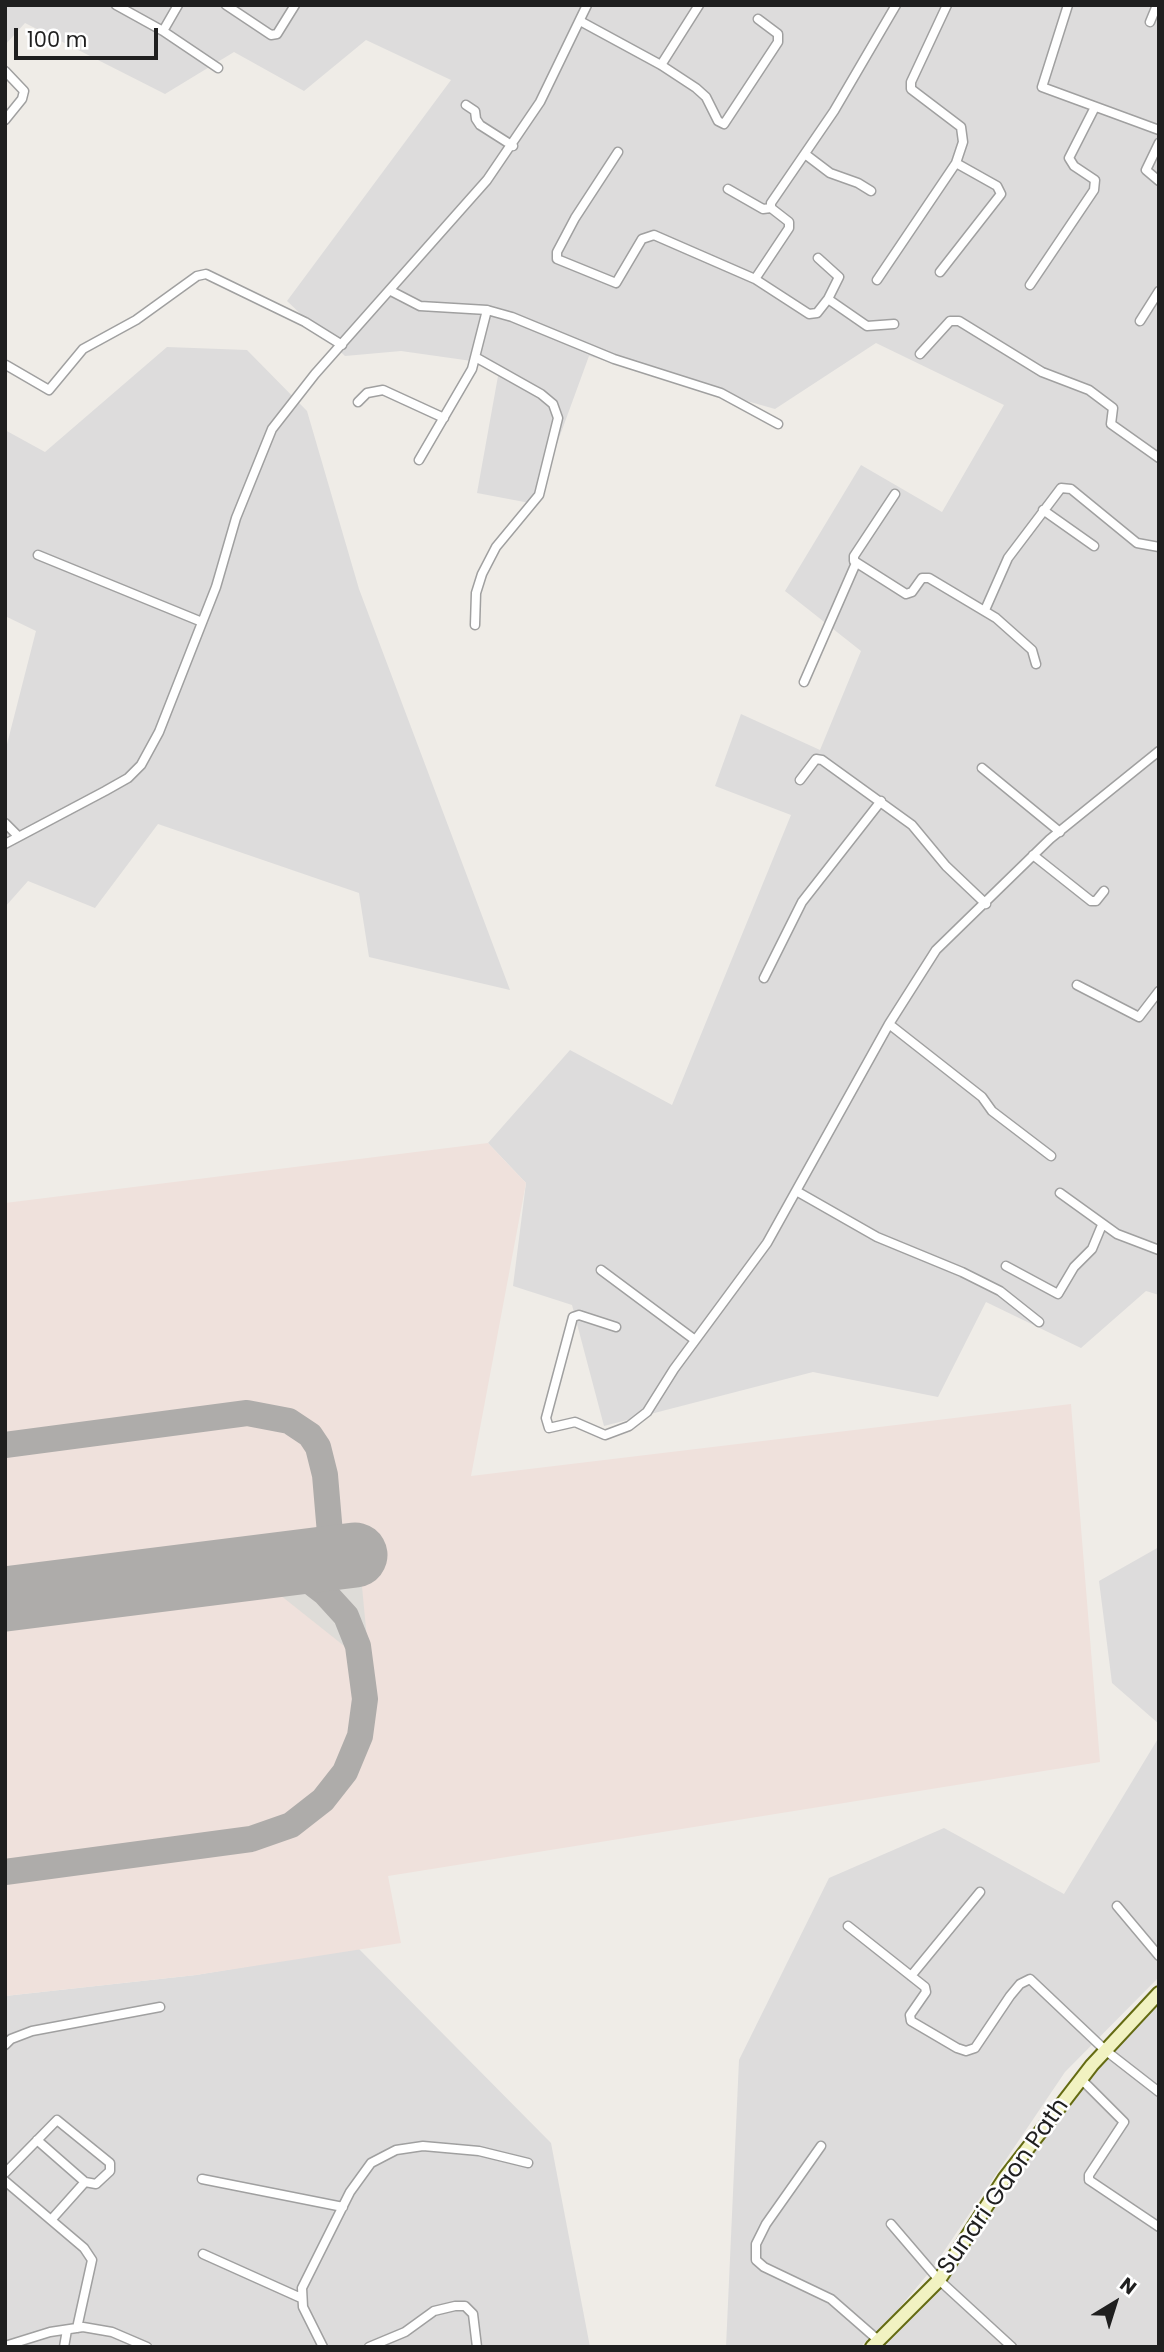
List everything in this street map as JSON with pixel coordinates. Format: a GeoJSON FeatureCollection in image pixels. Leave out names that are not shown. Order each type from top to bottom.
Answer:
{"type":"FeatureCollection","features":[{"type":"Feature","properties":{"kind":"street"},"geometry":{"type":"LineString","coordinates":[[116,5],[163,31],[218,68]]}},
{"type":"Feature","properties":{"kind":"street"},"geometry":{"type":"LineString","coordinates":[[163,31],[178,5]]}},
{"type":"Feature","properties":{"kind":"street"},"geometry":{"type":"LineString","coordinates":[[226,5],[271,35],[280,31],[295,5]]}},
{"type":"Feature","properties":{"kind":"street"},"geometry":{"type":"LineString","coordinates":[[5,844],[128,778],[141,765],[159,733],[202,622],[262,447],[281,415],[450,225],[513,146],[550,83],[587,5]]}},
{"type":"Feature","properties":{"kind":"street"},"geometry":{"type":"LineString","coordinates":[[662,65],[699,5]]}},
{"type":"Feature","properties":{"kind":"street"},"geometry":{"type":"LineString","coordinates":[[771,208],[896,5]]}},
{"type":"Feature","properties":{"kind":"street"},"geometry":{"type":"LineString","coordinates":[[877,280],[956,163],[963,142],[961,127],[915,93],[910,86],[947,5]]}},
{"type":"Feature","properties":{"kind":"street"},"geometry":{"type":"LineString","coordinates":[[1068,5],[1042,88],[1094,109],[1159,130]]}},
{"type":"Feature","properties":{"kind":"street"},"geometry":{"type":"LineString","coordinates":[[1150,22],[1157,5]]}},
{"type":"Feature","properties":{"kind":"street"},"geometry":{"type":"LineString","coordinates":[[580,21],[662,65],[702,93],[724,124],[778,42],[778,34],[758,19]]}},
{"type":"Feature","properties":{"kind":"street"},"geometry":{"type":"LineString","coordinates":[[5,71],[24,91],[22,99],[5,120]]}},
{"type":"Feature","properties":{"kind":"street"},"geometry":{"type":"LineString","coordinates":[[466,106],[474,110],[480,125],[513,146]]}},
{"type":"Feature","properties":{"kind":"street"},"geometry":{"type":"LineString","coordinates":[[1030,285],[1094,190],[1095,180],[1074,166],[1069,158],[1094,109]]}},
{"type":"Feature","properties":{"kind":"street"},"geometry":{"type":"LineString","coordinates":[[1159,143],[1146,170],[1159,181]]}},
{"type":"Feature","properties":{"kind":"street"},"geometry":{"type":"LineString","coordinates":[[618,152],[575,218],[557,253],[557,259],[616,283],[642,239],[654,234],[755,279],[810,314],[817,313],[828,299],[839,277],[818,258]]}},
{"type":"Feature","properties":{"kind":"street"},"geometry":{"type":"LineString","coordinates":[[805,153],[831,173],[871,191]]}},
{"type":"Feature","properties":{"kind":"street"},"geometry":{"type":"LineString","coordinates":[[940,272],[1001,194],[997,186],[956,163]]}},
{"type":"Feature","properties":{"kind":"street"},"geometry":{"type":"LineString","coordinates":[[728,189],[763,209],[771,208],[789,222],[789,228],[755,279]]}},
{"type":"Feature","properties":{"kind":"street"},"geometry":{"type":"LineString","coordinates":[[6,365],[44,390],[53,389],[83,349],[135,320],[197,276],[206,274],[305,322],[342,345]]}},
{"type":"Feature","properties":{"kind":"street"},"geometry":{"type":"LineString","coordinates":[[391,291],[429,308],[487,310],[541,328],[614,359],[702,385],[739,401],[778,424]]}},
{"type":"Feature","properties":{"kind":"street"},"geometry":{"type":"LineString","coordinates":[[1140,321],[1159,291]]}},
{"type":"Feature","properties":{"kind":"street"},"geometry":{"type":"LineString","coordinates":[[828,299],[867,326],[894,324]]}},
{"type":"Feature","properties":{"kind":"street"},"geometry":{"type":"LineString","coordinates":[[419,460],[477,358],[487,310]]}},
{"type":"Feature","properties":{"kind":"street"},"geometry":{"type":"LineString","coordinates":[[920,354],[945,325],[950,321],[959,321],[1042,372],[1089,390],[1113,408],[1111,424],[1159,458]]}},
{"type":"Feature","properties":{"kind":"street"},"geometry":{"type":"LineString","coordinates":[[475,625],[476,593],[482,574],[496,547],[539,495],[558,418],[553,404],[541,394],[477,358]]}},
{"type":"Feature","properties":{"kind":"street"},"geometry":{"type":"LineString","coordinates":[[358,402],[367,393],[383,390],[444,418]]}},
{"type":"Feature","properties":{"kind":"street"},"geometry":{"type":"LineString","coordinates":[[985,610],[1002,567],[1058,490],[1068,488],[1137,543],[1159,547]]}},
{"type":"Feature","properties":{"kind":"street"},"geometry":{"type":"LineString","coordinates":[[804,682],[856,563],[854,556],[895,494]]}},
{"type":"Feature","properties":{"kind":"street"},"geometry":{"type":"LineString","coordinates":[[1043,510],[1094,546]]}},
{"type":"Feature","properties":{"kind":"street"},"geometry":{"type":"LineString","coordinates":[[38,555],[202,622]]}},
{"type":"Feature","properties":{"kind":"street"},"geometry":{"type":"LineString","coordinates":[[856,563],[906,594],[912,592],[922,578],[929,578],[985,610],[1032,650],[1036,664]]}},
{"type":"Feature","properties":{"kind":"street"},"geometry":{"type":"LineString","coordinates":[[617,1327],[579,1315],[573,1317],[546,1418],[549,1428],[575,1422],[605,1435],[629,1426],[647,1412],[695,1340],[767,1243],[889,1024],[936,950],[1034,855],[1159,751]]}},
{"type":"Feature","properties":{"kind":"street"},"geometry":{"type":"LineString","coordinates":[[800,780],[818,758],[881,801],[921,834],[946,866],[986,904]]}},
{"type":"Feature","properties":{"kind":"street"},"geometry":{"type":"LineString","coordinates":[[982,768],[1060,832]]}},
{"type":"Feature","properties":{"kind":"street"},"geometry":{"type":"LineString","coordinates":[[764,978],[802,902],[881,801]]}},
{"type":"Feature","properties":{"kind":"street"},"geometry":{"type":"LineString","coordinates":[[5,823],[18,836]]}},
{"type":"Feature","properties":{"kind":"street"},"geometry":{"type":"LineString","coordinates":[[1034,855],[1091,901],[1096,901],[1104,891]]}},
{"type":"Feature","properties":{"kind":"street"},"geometry":{"type":"LineString","coordinates":[[1077,985],[1139,1017],[1159,991]]}},
{"type":"Feature","properties":{"kind":"street"},"geometry":{"type":"LineString","coordinates":[[889,1024],[982,1097],[992,1111],[1051,1156]]}},
{"type":"Feature","properties":{"kind":"street"},"geometry":{"type":"LineString","coordinates":[[797,1192],[877,1237],[962,1272],[1000,1291],[1025,1308],[1039,1322]]}},
{"type":"Feature","properties":{"kind":"street"},"geometry":{"type":"LineString","coordinates":[[1060,1193],[1102,1225],[1159,1250]]}},
{"type":"Feature","properties":{"kind":"street"},"geometry":{"type":"LineString","coordinates":[[1006,1266],[1058,1294],[1074,1267],[1092,1249],[1102,1225]]}},
{"type":"Feature","properties":{"kind":"street"},"geometry":{"type":"LineString","coordinates":[[601,1270],[695,1340]]}},
{"type":"Feature","properties":{"kind":"street"},"geometry":{"type":"LineString","coordinates":[[911,1976],[980,1892]]}},
{"type":"Feature","properties":{"kind":"street"},"geometry":{"type":"LineString","coordinates":[[1117,1906],[1159,1956]]}},
{"type":"Feature","properties":{"kind":"street"},"geometry":{"type":"LineString","coordinates":[[848,1926],[926,1989],[910,2015],[911,2021],[961,2050],[975,2049],[1010,1996],[1023,1982],[1030,1979],[1105,2049],[1159,2092]]}},
{"type":"Feature","properties":{"kind":"street","name":"Sunari Gaon Path"},"geometry":{"type":"LineString","coordinates":[[875,2344],[939,2280],[1004,2179],[1105,2049],[1159,1993]]}},
{"type":"Feature","properties":{"kind":"street"},"geometry":{"type":"LineString","coordinates":[[5,2045],[11,2039],[32,2031],[160,2007]]}},
{"type":"Feature","properties":{"kind":"street"},"geometry":{"type":"LineString","coordinates":[[1081,2079],[1124,2122],[1089,2175],[1089,2180],[1159,2227]]}},
{"type":"Feature","properties":{"kind":"street"},"geometry":{"type":"LineString","coordinates":[[5,2173],[54,2122],[61,2120],[110,2163],[110,2171],[95,2185],[85,2182],[37,2140]]}},
{"type":"Feature","properties":{"kind":"street"},"geometry":{"type":"LineString","coordinates":[[323,2347],[302,2298],[306,2276],[360,2175],[371,2163],[396,2150],[450,2146],[528,2163]]}},
{"type":"Feature","properties":{"kind":"street"},"geometry":{"type":"LineString","coordinates":[[821,2146],[766,2224],[756,2244],[756,2260],[764,2267],[831,2299],[875,2344]]}},
{"type":"Feature","properties":{"kind":"street"},"geometry":{"type":"LineString","coordinates":[[202,2179],[343,2207]]}},
{"type":"Feature","properties":{"kind":"street"},"geometry":{"type":"LineString","coordinates":[[51,2220],[85,2182]]}},
{"type":"Feature","properties":{"kind":"street"},"geometry":{"type":"LineString","coordinates":[[6,2185],[84,2248],[92,2260],[77,2328]]}},
{"type":"Feature","properties":{"kind":"street"},"geometry":{"type":"LineString","coordinates":[[891,2224],[939,2280],[1012,2347]]}},
{"type":"Feature","properties":{"kind":"street"},"geometry":{"type":"LineString","coordinates":[[203,2254],[302,2298]]}},
{"type":"Feature","properties":{"kind":"street"},"geometry":{"type":"LineString","coordinates":[[369,2347],[395,2336],[438,2309],[465,2306],[473,2314],[477,2347]]}},
{"type":"Feature","properties":{"kind":"street"},"geometry":{"type":"LineString","coordinates":[[5,2346],[77,2328],[113,2332],[147,2347]]}},
{"type":"Feature","properties":{"kind":"street"},"geometry":{"type":"LineString","coordinates":[[64,2347],[67,2329]]}},
{"type":"Feature","properties":{"kind":"shaded area"},"geometry":{"type":"Polygon","coordinates":[[[5,5],[1159,5],[1159,1295],[1146,1291],[1081,1348],[986,1302],[938,1397],[813,1372],[604,1426],[572,1305],[513,1286],[526,1183],[488,1143],[570,1050],[672,1105],[791,815],[715,786],[741,714],[820,750],[861,651],[785,591],[861,465],[942,512],[1004,405],[876,343],[775,409],[589,356],[535,504],[477,493],[500,365],[401,351],[345,356],[287,301],[451,80],[366,40],[304,91],[234,52],[165,94],[25,23],[5,45],[5,5]]]}},
{"type":"Feature","properties":{"kind":"shaded area"},"geometry":{"type":"Polygon","coordinates":[[[167,347],[247,350],[307,411],[359,589],[510,990],[369,957],[359,893],[158,824],[95,908],[28,881],[5,907],[5,752],[36,631],[5,616],[5,430],[45,452],[167,347]]]}},
{"type":"Feature","properties":{"kind":"shaded area"},"geometry":{"type":"Polygon","coordinates":[[[488,1143],[526,1183],[471,1476],[1071,1404],[1100,1762],[388,1876],[401,1943],[196,1975],[5,1996],[5,1203],[488,1143]]]}},
{"type":"Feature","properties":{"kind":"shaded area"},"geometry":{"type":"Polygon","coordinates":[[[1159,1547],[1159,1724],[1112,1683],[1099,1581],[1159,1547]]]}},
{"type":"Feature","properties":{"kind":"shaded area"},"geometry":{"type":"Polygon","coordinates":[[[361,1576],[368,1650],[348,1649],[270,1587],[361,1576]]]}},
{"type":"Feature","properties":{"kind":"shaded area"},"geometry":{"type":"Polygon","coordinates":[[[1159,1737],[1159,1977],[1065,2072],[932,2269],[896,2312],[860,2347],[726,2347],[739,2060],[829,1878],[944,1828],[1064,1894],[1159,1737]]]}},
{"type":"Feature","properties":{"kind":"shaded area"},"geometry":{"type":"Polygon","coordinates":[[[358,1948],[551,2143],[590,2347],[5,2347],[5,1996],[196,1975],[358,1948]]]}},
{"type":"Feature","properties":{"kind":"shaded area"},"geometry":{"type":"Polygon","coordinates":[[[1159,1989],[1159,2347],[879,2347],[908,2322],[1058,2106],[1159,1989]]]}},
{"type":"Feature","properties":{"kind":"taxiway"},"geometry":{"type":"LineString","coordinates":[[5,1445],[247,1413],[289,1421],[310,1435],[318,1447],[325,1475],[332,1557]]}},
{"type":"Feature","properties":{"kind":"taxiway"},"geometry":{"type":"LineString","coordinates":[[5,1872],[251,1839],[291,1825],[323,1800],[345,1772],[360,1736],[365,1699],[358,1646],[346,1616],[325,1593],[299,1573],[274,1564]]}},
{"type":"Feature","properties":{"kind":"runway"},"geometry":{"type":"LineString","coordinates":[[5,1599],[355,1555]]}}]}
